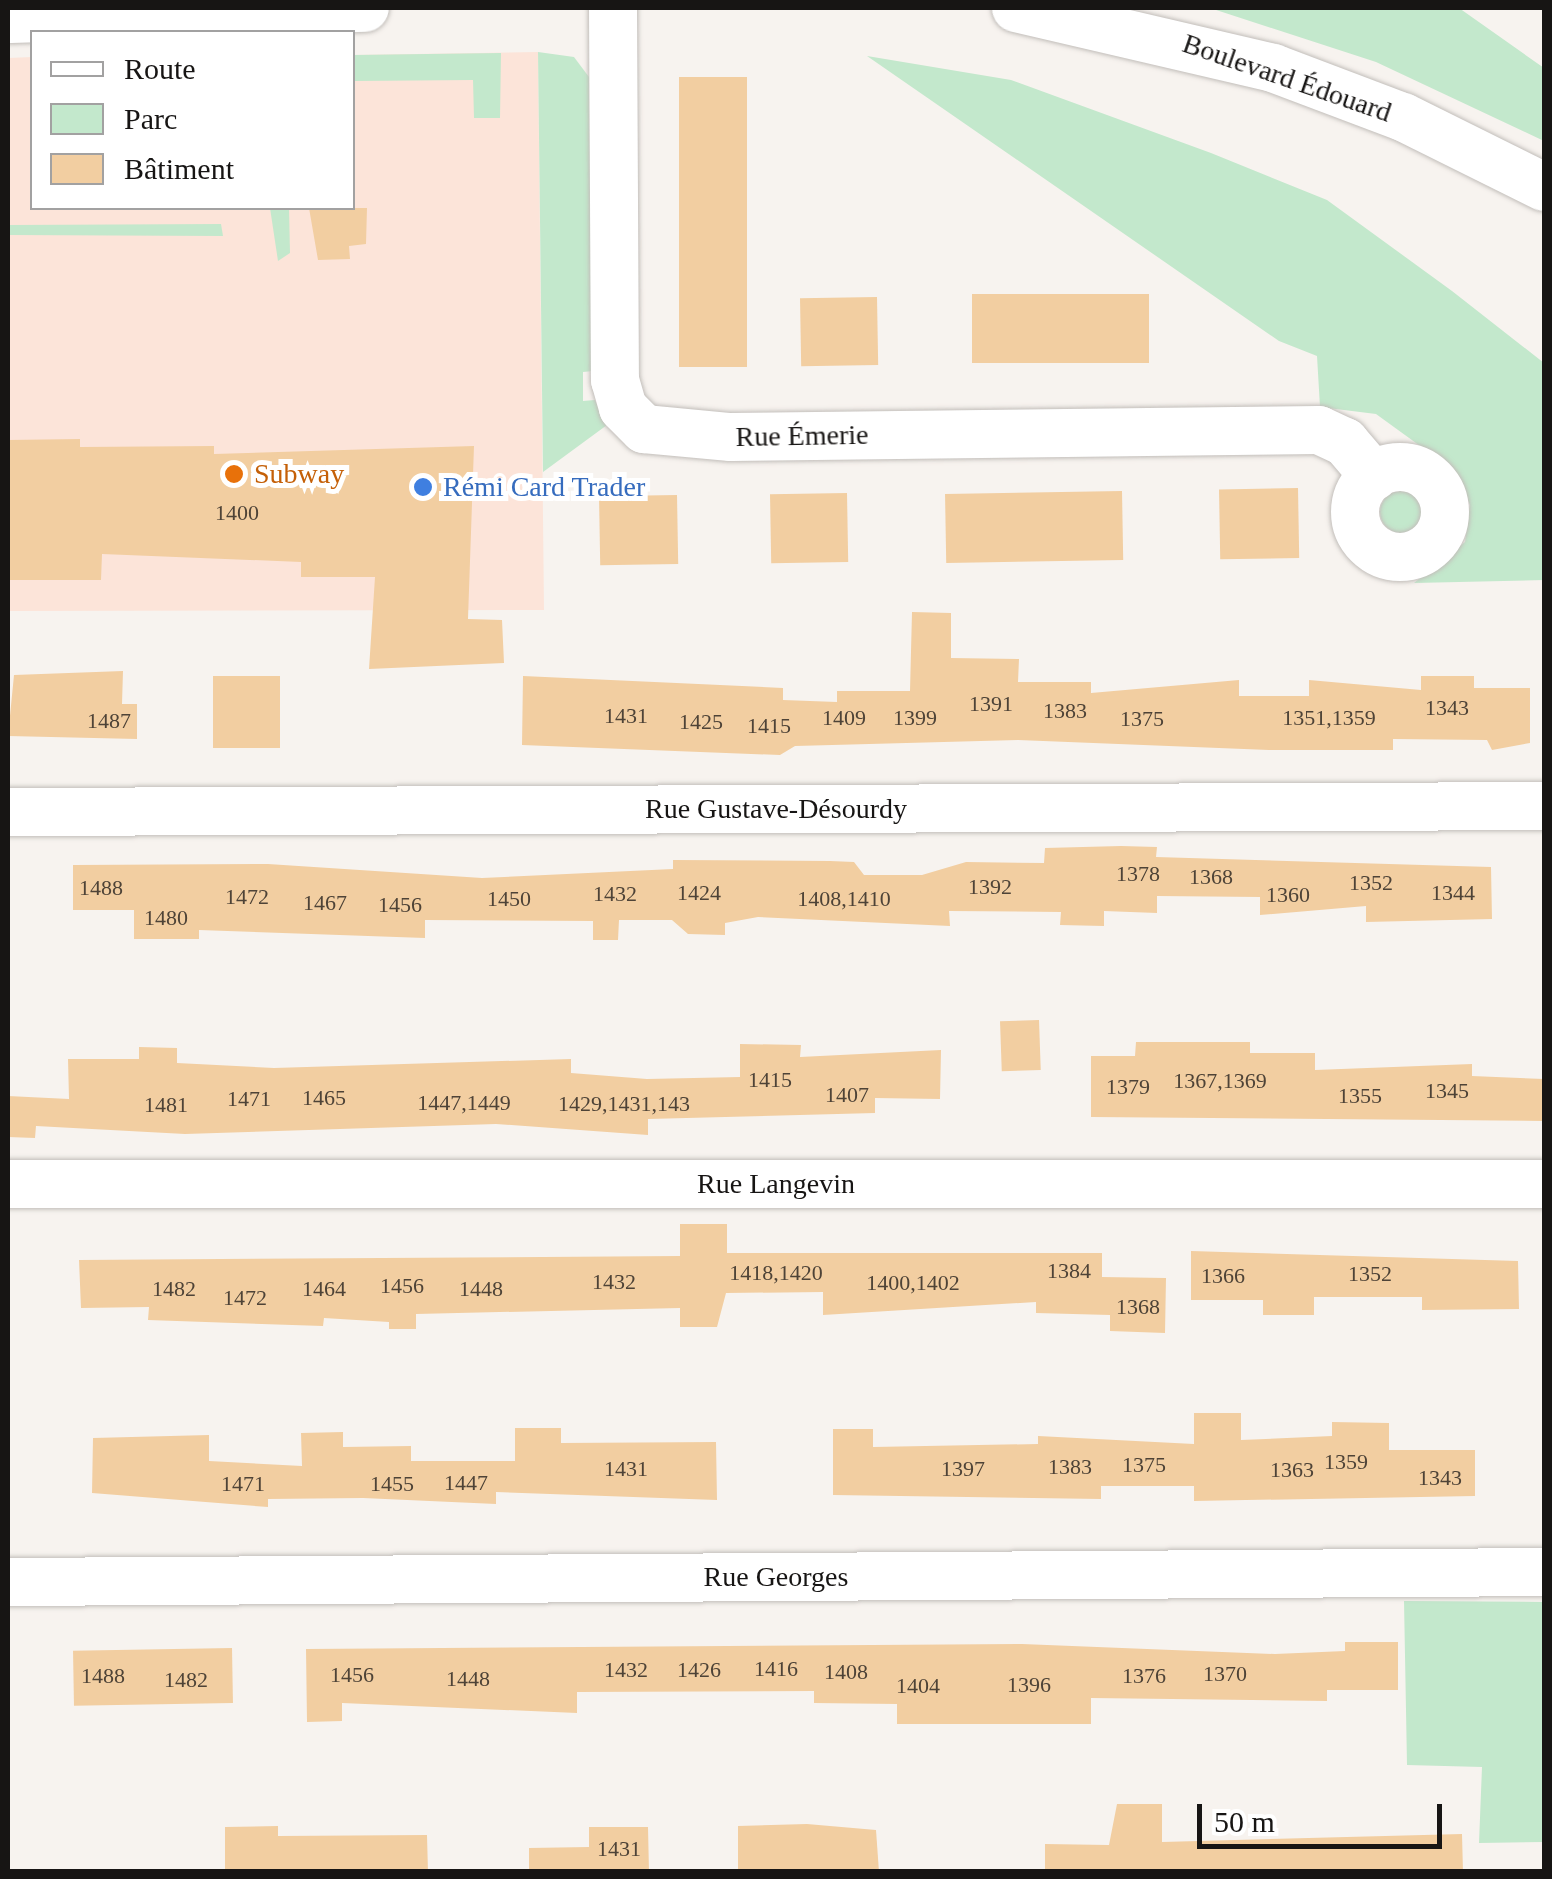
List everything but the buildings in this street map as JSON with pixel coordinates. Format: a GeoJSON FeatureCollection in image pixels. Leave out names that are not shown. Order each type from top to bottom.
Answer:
{"type":"FeatureCollection","features":[{"type":"Feature","properties":{"kind":"street"},"geometry":{"type":"LineString","coordinates":[[8,19],[365,8]]}},
{"type":"Feature","properties":{"kind":"street","name":"Rue Émerie"},"geometry":{"type":"LineString","coordinates":[[614,8],[615,380],[623,408],[644,429],[694,437],[1319,430],[1344,442],[1374,476]]}},
{"type":"Feature","properties":{"kind":"street","name":"Boulevard Édouard"},"geometry":{"type":"LineString","coordinates":[[1016,8],[1274,68],[1403,117],[1544,187]]}},
{"type":"Feature","properties":{"kind":"street","name":"Rue Gustave-Désourdy"},"geometry":{"type":"LineString","coordinates":[[8,812],[1544,806]]}},
{"type":"Feature","properties":{"kind":"street","name":"Rue Langevin"},"geometry":{"type":"LineString","coordinates":[[8,1184],[1544,1184]]}},
{"type":"Feature","properties":{"kind":"street","name":"Rue Georges"},"geometry":{"type":"LineString","coordinates":[[8,1582],[1544,1572]]}},
{"type":"Feature","properties":{"kind":"shaded area"},"geometry":{"type":"Polygon","coordinates":[[[538,52],[544,610],[8,611],[8,58],[30,57],[30,210],[355,210],[355,55],[538,52]]]}},
{"type":"Feature","properties":{"kind":"green space"},"geometry":{"type":"Polygon","coordinates":[[[1210,8],[1459,8],[1544,68],[1544,141],[1376,62],[1210,8]]]}},
{"type":"Feature","properties":{"kind":"green space"},"geometry":{"type":"Polygon","coordinates":[[[538,52],[574,57],[589,77],[593,371],[583,372],[583,401],[595,400],[607,425],[543,472],[538,52]]]}},
{"type":"Feature","properties":{"kind":"green space"},"geometry":{"type":"Polygon","coordinates":[[[501,53],[500,118],[474,118],[473,80],[355,81],[355,55],[501,53]]]}},
{"type":"Feature","properties":{"kind":"green space"},"geometry":{"type":"Polygon","coordinates":[[[867,56],[1011,80],[1211,153],[1327,200],[1452,291],[1544,363],[1544,580],[1414,583],[1465,542],[1470,505],[1456,472],[1376,414],[1320,407],[1317,356],[1279,341],[867,56]]]}},
{"type":"Feature","properties":{"kind":"green space"},"geometry":{"type":"Polygon","coordinates":[[[270,210],[289,210],[290,253],[278,261],[270,210]]]}},
{"type":"Feature","properties":{"kind":"green space"},"geometry":{"type":"Polygon","coordinates":[[[221,224],[223,236],[8,235],[8,225],[221,224]]]}},
{"type":"Feature","properties":{"kind":"green space"},"geometry":{"type":"Polygon","coordinates":[[[1401,491],[1416,497],[1422,512],[1416,527],[1401,533],[1386,527],[1380,512],[1386,497],[1401,491]]]}},
{"type":"Feature","properties":{"kind":"green space"},"geometry":{"type":"Polygon","coordinates":[[[1404,1601],[1544,1602],[1544,1842],[1479,1843],[1482,1767],[1407,1765],[1404,1601]]]}},
{"type":"Feature","properties":{"kind":"place","name":"Subway"},"geometry":{"type":"Point","coordinates":[234,474]}},
{"type":"Feature","properties":{"kind":"place","name":"Rémi Card Trader"},"geometry":{"type":"Point","coordinates":[423,487]}}]}
